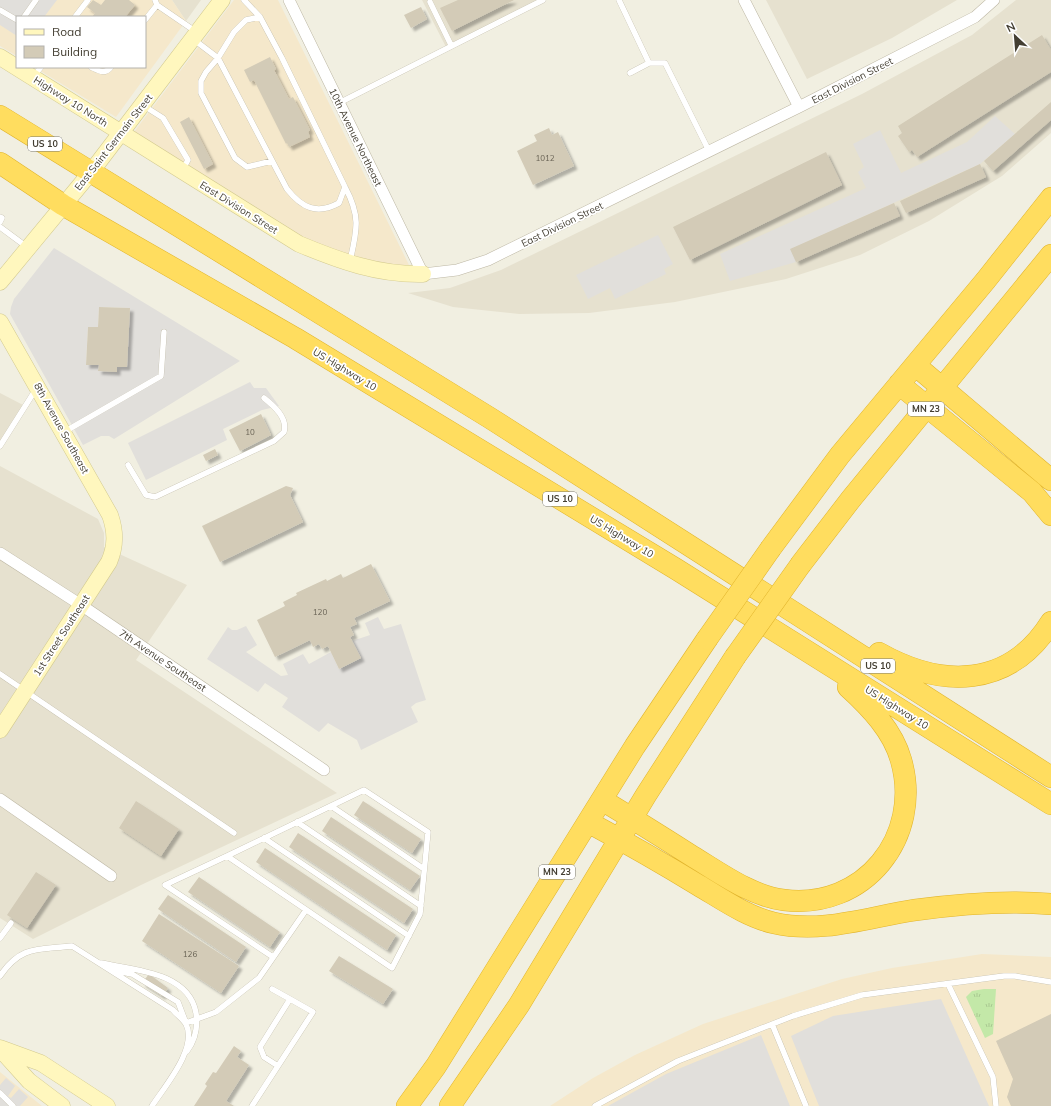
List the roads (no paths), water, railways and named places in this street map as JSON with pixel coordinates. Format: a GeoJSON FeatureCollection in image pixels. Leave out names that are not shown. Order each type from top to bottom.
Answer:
{"type":"FeatureCollection","features":[{"type":"Feature","properties":{"kind":"highway","name":"US 10"},"geometry":{"type":"LineString","coordinates":[[0,116],[483,414],[1051,777]]}},
{"type":"Feature","properties":{"kind":"highway","name":"US 10"},"geometry":{"type":"LineString","coordinates":[[0,163],[63,205]]}},
{"type":"Feature","properties":{"kind":"highway","name":"MN 23"},"geometry":{"type":"LineString","coordinates":[[407,1106],[436,1066],[588,822],[707,639],[771,548],[840,455],[1051,198]]}},
{"type":"Feature","properties":{"kind":"highway","name":"US Highway 10"},"geometry":{"type":"LineString","coordinates":[[63,205],[295,338],[676,569],[1051,804]]}},
{"type":"Feature","properties":{"kind":"highway","name":"MN 23"},"geometry":{"type":"LineString","coordinates":[[450,1106],[520,1005],[632,818],[704,703],[735,657],[801,564],[851,500],[944,388],[1051,255]]}},
{"type":"Feature","properties":{"kind":"highway"},"geometry":{"type":"LineString","coordinates":[[915,365],[1051,480]]}},
{"type":"Feature","properties":{"kind":"highway"},"geometry":{"type":"LineString","coordinates":[[899,384],[928,406],[1032,492],[1051,515]]}},
{"type":"Feature","properties":{"kind":"highway"},"geometry":{"type":"LineString","coordinates":[[766,595],[896,662],[915,670],[945,676],[967,677],[983,674],[1007,664],[1025,653],[1036,643],[1051,622]]}},
{"type":"Feature","properties":{"kind":"highway"},"geometry":{"type":"LineString","coordinates":[[602,800],[724,875],[763,895],[782,900],[816,901],[846,891],[861,882],[883,861],[897,837],[906,806],[906,790],[901,758],[884,728],[861,698],[778,633]]}},
{"type":"Feature","properties":{"kind":"highway"},"geometry":{"type":"LineString","coordinates":[[588,822],[620,839],[727,902],[752,915],[774,923],[821,926],[944,906],[1007,903],[1051,904]]}},
{"type":"Feature","properties":{"kind":"street","name":"East Saint Germain Street"},"geometry":{"type":"LineString","coordinates":[[0,282],[91,172],[222,0]]}},
{"type":"Feature","properties":{"kind":"street","name":"10th Avenue Northeast"},"geometry":{"type":"LineString","coordinates":[[289,0],[423,274]]}},
{"type":"Feature","properties":{"kind":"street"},"geometry":{"type":"LineString","coordinates":[[744,0],[799,107]]}},
{"type":"Feature","properties":{"kind":"street","name":"East Division Street"},"geometry":{"type":"LineString","coordinates":[[121,132],[299,244],[349,264],[392,273],[423,274],[457,270],[488,260],[799,107],[974,17],[990,2]]}},
{"type":"Feature","properties":{"kind":"street","name":"Highway 10 North"},"geometry":{"type":"LineString","coordinates":[[0,57],[16,63]]}},
{"type":"Feature","properties":{"kind":"street","name":"Highway 10 North"},"geometry":{"type":"LineString","coordinates":[[27,68],[37,72],[121,132]]}},
{"type":"Feature","properties":{"kind":"street","name":"8th Avenue Southeast"},"geometry":{"type":"LineString","coordinates":[[0,322],[38,386],[110,515],[116,538]]}},
{"type":"Feature","properties":{"kind":"street","name":"1st Street Southeast"},"geometry":{"type":"LineString","coordinates":[[0,730],[108,562],[113,552],[116,538]]}},
{"type":"Feature","properties":{"kind":"street","name":"7th Avenue Southeast"},"geometry":{"type":"LineString","coordinates":[[0,553],[81,605],[324,770]]}},
{"type":"Feature","properties":{"kind":"street"},"geometry":{"type":"LineString","coordinates":[[0,799],[111,876]]}},
{"type":"Feature","properties":{"kind":"street"},"geometry":{"type":"LineString","coordinates":[[0,1048],[29,1081],[62,1106]]}},
{"type":"Feature","properties":{"kind":"street"},"geometry":{"type":"LineString","coordinates":[[0,1048],[41,1064],[107,1106]]}},
{"type":"Feature","properties":{"kind":"lane"},"geometry":{"type":"LineString","coordinates":[[25,16],[36,0]]}},
{"type":"Feature","properties":{"kind":"lane"},"geometry":{"type":"LineString","coordinates":[[76,16],[88,0]]}},
{"type":"Feature","properties":{"kind":"lane"},"geometry":{"type":"LineString","coordinates":[[244,0],[260,17],[282,58],[355,209],[357,225],[349,264]]}},
{"type":"Feature","properties":{"kind":"lane"},"geometry":{"type":"LineString","coordinates":[[339,103],[544,0]]}},
{"type":"Feature","properties":{"kind":"lane"},"geometry":{"type":"LineString","coordinates":[[619,0],[649,63]]}},
{"type":"Feature","properties":{"kind":"lane"},"geometry":{"type":"LineString","coordinates":[[146,18],[156,2],[218,58],[287,189],[295,199],[312,208],[327,209],[339,203],[345,187]]}},
{"type":"Feature","properties":{"kind":"lane"},"geometry":{"type":"LineString","coordinates":[[430,2],[452,45]]}},
{"type":"Feature","properties":{"kind":"lane"},"geometry":{"type":"LineString","coordinates":[[0,10],[16,19]]}},
{"type":"Feature","properties":{"kind":"lane"},"geometry":{"type":"LineString","coordinates":[[260,17],[246,20],[234,32],[218,58],[206,72],[201,81],[201,93],[235,158],[247,167],[272,160]]}},
{"type":"Feature","properties":{"kind":"lane"},"geometry":{"type":"LineString","coordinates":[[630,73],[649,63],[665,63],[709,151]]}},
{"type":"Feature","properties":{"kind":"lane"},"geometry":{"type":"LineString","coordinates":[[93,68],[101,72],[109,69]]}},
{"type":"Feature","properties":{"kind":"lane"},"geometry":{"type":"LineString","coordinates":[[142,104],[163,118],[188,160],[182,171]]}},
{"type":"Feature","properties":{"kind":"lane"},"geometry":{"type":"LineString","coordinates":[[0,217],[2,218],[0,222]]}},
{"type":"Feature","properties":{"kind":"lane"},"geometry":{"type":"LineString","coordinates":[[0,227],[28,248]]}},
{"type":"Feature","properties":{"kind":"lane"},"geometry":{"type":"LineString","coordinates":[[64,432],[161,376],[164,332]]}},
{"type":"Feature","properties":{"kind":"lane"},"geometry":{"type":"LineString","coordinates":[[0,446],[38,386]]}},
{"type":"Feature","properties":{"kind":"lane"},"geometry":{"type":"LineString","coordinates":[[128,465],[146,495],[155,497],[274,441],[284,432],[285,423],[277,409],[264,398]]}},
{"type":"Feature","properties":{"kind":"lane"},"geometry":{"type":"LineString","coordinates":[[0,674],[26,690],[234,833]]}},
{"type":"Feature","properties":{"kind":"lane"},"geometry":{"type":"LineString","coordinates":[[228,856],[392,968],[420,914],[428,832],[364,790],[165,885],[273,958]]}},
{"type":"Feature","properties":{"kind":"lane"},"geometry":{"type":"LineString","coordinates":[[331,806],[424,870]]}},
{"type":"Feature","properties":{"kind":"lane"},"geometry":{"type":"LineString","coordinates":[[297,822],[421,906]]}},
{"type":"Feature","properties":{"kind":"lane"},"geometry":{"type":"LineString","coordinates":[[264,838],[409,936]]}},
{"type":"Feature","properties":{"kind":"lane"},"geometry":{"type":"LineString","coordinates":[[186,1024],[216,1012],[259,978],[306,910]]}},
{"type":"Feature","properties":{"kind":"lane"},"geometry":{"type":"LineString","coordinates":[[0,938],[11,923]]}},
{"type":"Feature","properties":{"kind":"lane"},"geometry":{"type":"LineString","coordinates":[[0,976],[10,961],[23,952],[72,946],[173,1010],[186,1024]]}},
{"type":"Feature","properties":{"kind":"lane"},"geometry":{"type":"LineString","coordinates":[[98,963],[159,974],[183,989],[192,999],[197,1019],[194,1042],[152,1106]]}},
{"type":"Feature","properties":{"kind":"lane"},"geometry":{"type":"LineString","coordinates":[[109,969],[132,974],[178,1002],[186,1024],[188,1036],[186,1053]]}},
{"type":"Feature","properties":{"kind":"lane"},"geometry":{"type":"LineString","coordinates":[[595,1106],[678,1061],[772,1024],[832,1003],[862,995],[1010,976],[1051,982]]}},
{"type":"Feature","properties":{"kind":"lane"},"geometry":{"type":"LineString","coordinates":[[948,984],[994,1077],[996,1106]]}},
{"type":"Feature","properties":{"kind":"lane"},"geometry":{"type":"LineString","coordinates":[[252,1106],[313,1012],[272,989]]}},
{"type":"Feature","properties":{"kind":"lane"},"geometry":{"type":"LineString","coordinates":[[278,1066],[264,1057],[260,1047],[290,999]]}},
{"type":"Feature","properties":{"kind":"lane"},"geometry":{"type":"LineString","coordinates":[[772,1024],[806,1106]]}},
{"type":"Feature","properties":{"kind":"lane"},"geometry":{"type":"LineString","coordinates":[[0,1093],[14,1106]]}}]}
